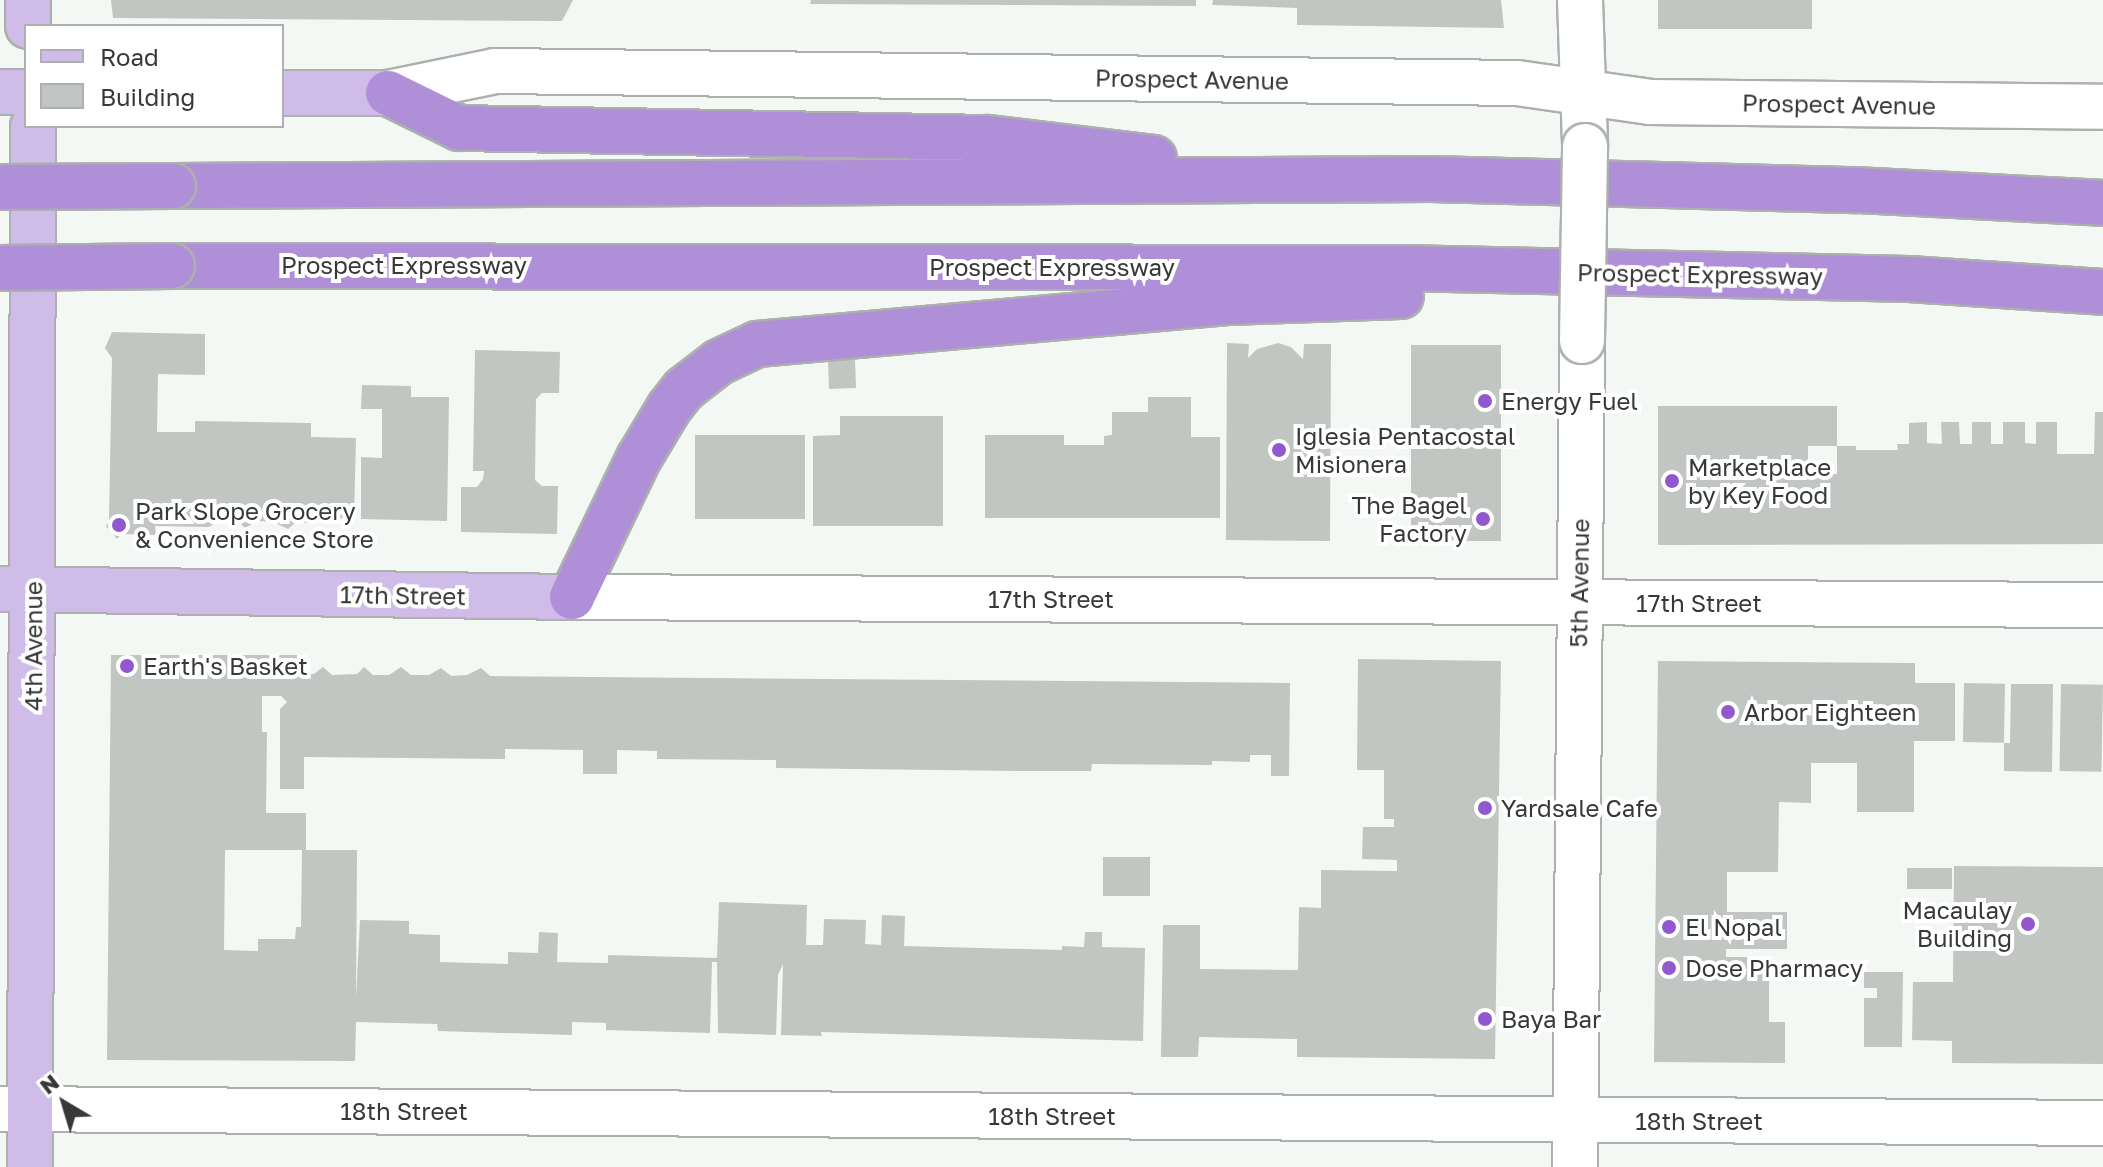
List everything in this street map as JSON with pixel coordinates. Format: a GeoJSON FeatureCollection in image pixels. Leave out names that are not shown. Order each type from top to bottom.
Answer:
{"type":"FeatureCollection","features":[{"type":"Feature","properties":{"kind":"highway"},"geometry":{"type":"LineString","coordinates":[[388,93],[459,128],[988,138],[1327,179]]}},
{"type":"Feature","properties":{"kind":"highway"},"geometry":{"type":"LineString","coordinates":[[0,187],[1327,179],[1857,190],[2103,203]]}},
{"type":"Feature","properties":{"kind":"highway","name":"Prospect Expressway"},"geometry":{"type":"LineString","coordinates":[[0,268],[1384,267],[1909,279],[2103,292]]}},
{"type":"Feature","properties":{"kind":"highway"},"geometry":{"type":"LineString","coordinates":[[572,597],[639,458],[669,408],[684,389],[712,367],[757,344],[1227,302],[1909,279]]}},
{"type":"Feature","properties":{"kind":"main road"},"geometry":{"type":"LineString","coordinates":[[28,0],[28,24]]}},
{"type":"Feature","properties":{"kind":"main road"},"geometry":{"type":"LineString","coordinates":[[0,92],[24,92]]}},
{"type":"Feature","properties":{"kind":"main road","name":"Prospect Avenue"},"geometry":{"type":"LineString","coordinates":[[284,93],[388,93]]}},
{"type":"Feature","properties":{"kind":"main road","name":"4th Avenue"},"geometry":{"type":"LineString","coordinates":[[30,1167],[15,1109],[17,589],[33,128]]}},
{"type":"Feature","properties":{"kind":"main road","name":"17th Street"},"geometry":{"type":"LineString","coordinates":[[17,589],[572,597]]}},
{"type":"Feature","properties":{"kind":"street","name":"5th Avenue"},"geometry":{"type":"LineString","coordinates":[[1575,1167],[1585,146],[1580,0]]}},
{"type":"Feature","properties":{"kind":"street","name":"Prospect Avenue"},"geometry":{"type":"LineString","coordinates":[[388,93],[495,71],[1517,83],[1650,102],[2103,107]]}},
{"type":"Feature","properties":{"kind":"street","name":"17th Street"},"geometry":{"type":"LineString","coordinates":[[572,597],[2103,605]]}},
{"type":"Feature","properties":{"kind":"street","name":"18th Street"},"geometry":{"type":"LineString","coordinates":[[15,1109],[2103,1123]]}},
{"type":"Feature","properties":{"kind":"building"},"geometry":{"type":"Polygon","coordinates":[[[111,0],[573,0],[562,21],[113,18],[111,0]]]}},
{"type":"Feature","properties":{"kind":"building"},"geometry":{"type":"Polygon","coordinates":[[[811,0],[1196,0],[1196,6],[810,4],[811,0]]]}},
{"type":"Feature","properties":{"kind":"building"},"geometry":{"type":"Polygon","coordinates":[[[1213,0],[1501,0],[1504,28],[1297,25],[1297,8],[1212,5],[1213,0]]]}},
{"type":"Feature","properties":{"kind":"building"},"geometry":{"type":"Polygon","coordinates":[[[1658,0],[1812,0],[1812,29],[1658,29],[1658,0]]]}},
{"type":"Feature","properties":{"kind":"building"},"geometry":{"type":"Polygon","coordinates":[[[112,332],[205,334],[205,375],[158,374],[157,432],[195,432],[195,421],[311,423],[311,437],[356,438],[354,519],[309,518],[309,523],[296,522],[288,529],[273,522],[258,521],[245,528],[238,521],[218,521],[209,527],[155,526],[156,535],[121,534],[117,539],[106,526],[109,521],[112,358],[105,348],[112,332]]]}},
{"type":"Feature","properties":{"kind":"building","name":"Iglesia Pentacostal Misionera"},"geometry":{"type":"Polygon","coordinates":[[[1227,343],[1249,344],[1248,358],[1257,349],[1278,343],[1291,347],[1303,359],[1304,344],[1331,344],[1330,541],[1226,540],[1227,343]]]}},
{"type":"Feature","properties":{"kind":"building"},"geometry":{"type":"Polygon","coordinates":[[[1411,345],[1501,345],[1501,541],[1411,541],[1411,345]]]}},
{"type":"Feature","properties":{"kind":"building"},"geometry":{"type":"Polygon","coordinates":[[[475,350],[560,352],[559,393],[542,393],[536,399],[535,480],[542,486],[558,486],[557,534],[461,532],[461,487],[477,487],[484,471],[473,471],[475,350]]]}},
{"type":"Feature","properties":{"kind":"building"},"geometry":{"type":"Polygon","coordinates":[[[855,359],[856,388],[829,389],[828,360],[855,359]]]}},
{"type":"Feature","properties":{"kind":"building"},"geometry":{"type":"Polygon","coordinates":[[[362,385],[411,386],[411,397],[449,397],[447,521],[361,519],[361,457],[382,458],[382,409],[361,409],[362,385]]]}},
{"type":"Feature","properties":{"kind":"building"},"geometry":{"type":"Polygon","coordinates":[[[1148,397],[1191,397],[1191,437],[1220,437],[1220,518],[985,518],[985,435],[1064,435],[1064,445],[1104,445],[1104,436],[1112,435],[1112,412],[1148,412],[1148,397]]]}},
{"type":"Feature","properties":{"kind":"building"},"geometry":{"type":"Polygon","coordinates":[[[1658,406],[1837,406],[1837,446],[1856,446],[1856,450],[1898,450],[1897,444],[1909,444],[1909,423],[1927,422],[1927,443],[1942,444],[1941,422],[1959,422],[1960,444],[1972,444],[1972,422],[1991,422],[1991,444],[2003,444],[2003,422],[2025,422],[2025,443],[2036,444],[2036,422],[2057,422],[2057,454],[2094,454],[2095,412],[2103,412],[2103,544],[1658,545],[1658,406]],[[1808,446],[1808,474],[1837,474],[1837,446],[1808,446]]]}},
{"type":"Feature","properties":{"kind":"building"},"geometry":{"type":"Polygon","coordinates":[[[840,416],[943,416],[943,526],[813,526],[813,436],[840,435],[840,416]]]}},
{"type":"Feature","properties":{"kind":"building"},"geometry":{"type":"Polygon","coordinates":[[[695,435],[805,435],[805,519],[695,519],[695,435]]]}},
{"type":"Feature","properties":{"kind":"building"},"geometry":{"type":"Polygon","coordinates":[[[111,655],[305,655],[305,674],[314,674],[323,667],[332,675],[357,674],[364,667],[373,675],[389,675],[401,667],[411,675],[429,675],[441,668],[451,676],[467,675],[481,668],[490,676],[1290,683],[1289,776],[1271,776],[1271,755],[1250,755],[1250,762],[1212,761],[1212,765],[1092,764],[1091,771],[1018,771],[776,768],[776,760],[657,759],[657,751],[617,750],[617,774],[583,774],[583,750],[505,749],[505,759],[304,757],[304,789],[280,789],[280,709],[287,702],[281,696],[262,696],[262,732],[267,732],[266,813],[306,813],[306,850],[357,850],[356,998],[360,920],[409,921],[409,934],[440,935],[440,962],[508,964],[508,952],[538,953],[539,932],[558,933],[557,962],[608,963],[608,955],[717,958],[719,902],[807,905],[806,945],[823,945],[824,919],[866,920],[865,944],[881,945],[882,915],[905,916],[904,946],[1062,950],[1062,946],[1084,947],[1085,932],[1102,932],[1102,947],[1145,948],[1143,1041],[821,1032],[822,1036],[781,1035],[783,964],[778,975],[776,1035],[718,1033],[717,962],[712,962],[710,1033],[606,1030],[606,1023],[572,1022],[572,1035],[438,1031],[437,1024],[356,1022],[355,1061],[107,1060],[111,655]],[[225,850],[224,950],[258,951],[258,939],[295,939],[296,927],[301,927],[302,850],[225,850]]]}},
{"type":"Feature","properties":{"kind":"building"},"geometry":{"type":"Polygon","coordinates":[[[1358,659],[1501,661],[1495,1059],[1297,1057],[1297,1039],[1199,1037],[1198,1057],[1161,1057],[1163,925],[1200,925],[1200,969],[1298,970],[1299,907],[1321,908],[1321,870],[1397,871],[1397,860],[1362,859],[1363,827],[1394,827],[1394,819],[1384,819],[1384,770],[1357,770],[1358,659]]]}},
{"type":"Feature","properties":{"kind":"building"},"geometry":{"type":"Polygon","coordinates":[[[1658,661],[1915,663],[1915,683],[1955,683],[1955,741],[1914,741],[1914,812],[1857,812],[1857,763],[1811,763],[1811,803],[1779,802],[1778,872],[1727,872],[1727,912],[1787,912],[1787,949],[1726,949],[1726,957],[1769,957],[1769,1022],[1785,1022],[1785,1063],[1654,1062],[1658,661]]]}},
{"type":"Feature","properties":{"kind":"building"},"geometry":{"type":"Polygon","coordinates":[[[1964,683],[2005,684],[2004,743],[1963,742],[1964,683]]]}},
{"type":"Feature","properties":{"kind":"building"},"geometry":{"type":"Polygon","coordinates":[[[2011,684],[2053,684],[2052,772],[2004,771],[2004,743],[2010,743],[2011,684]]]}},
{"type":"Feature","properties":{"kind":"building"},"geometry":{"type":"Polygon","coordinates":[[[2061,684],[2103,685],[2101,772],[2059,771],[2061,684]]]}},
{"type":"Feature","properties":{"kind":"building"},"geometry":{"type":"Polygon","coordinates":[[[1103,857],[1150,857],[1150,896],[1103,896],[1103,857]]]}},
{"type":"Feature","properties":{"kind":"building","name":"Macaulay Building"},"geometry":{"type":"Polygon","coordinates":[[[1954,866],[2103,867],[2103,1064],[1952,1063],[1952,1041],[1912,1040],[1913,982],[1953,982],[1954,866]]]}},
{"type":"Feature","properties":{"kind":"building"},"geometry":{"type":"Polygon","coordinates":[[[1907,868],[1952,868],[1952,889],[1907,889],[1907,868]]]}},
{"type":"Feature","properties":{"kind":"building"},"geometry":{"type":"Polygon","coordinates":[[[1864,972],[1903,972],[1902,1047],[1864,1047],[1864,998],[1877,998],[1877,988],[1864,988],[1864,972]]]}},
{"type":"Feature","properties":{"kind":"place","name":"Energy Fuel"},"geometry":{"type":"Point","coordinates":[1485,401]}},
{"type":"Feature","properties":{"kind":"place","name":"Iglesia Pentacostal Misionera"},"geometry":{"type":"Point","coordinates":[1279,450]}},
{"type":"Feature","properties":{"kind":"place","name":"Marketplace by Key Food"},"geometry":{"type":"Point","coordinates":[1672,481]}},
{"type":"Feature","properties":{"kind":"place","name":"The Bagel Factory"},"geometry":{"type":"Point","coordinates":[1483,519]}},
{"type":"Feature","properties":{"kind":"place","name":"Park Slope Grocery & Convenience Store"},"geometry":{"type":"Point","coordinates":[119,525]}},
{"type":"Feature","properties":{"kind":"place","name":"Earth's Basket"},"geometry":{"type":"Point","coordinates":[127,666]}},
{"type":"Feature","properties":{"kind":"place","name":"Arbor Eighteen"},"geometry":{"type":"Point","coordinates":[1728,712]}},
{"type":"Feature","properties":{"kind":"place","name":"Yardsale Cafe"},"geometry":{"type":"Point","coordinates":[1485,808]}},
{"type":"Feature","properties":{"kind":"place","name":"Macaulay Building"},"geometry":{"type":"Point","coordinates":[2028,924]}},
{"type":"Feature","properties":{"kind":"place","name":"El Nopal"},"geometry":{"type":"Point","coordinates":[1669,927]}},
{"type":"Feature","properties":{"kind":"place","name":"Dose Pharmacy"},"geometry":{"type":"Point","coordinates":[1669,968]}},
{"type":"Feature","properties":{"kind":"place","name":"Baya Bar"},"geometry":{"type":"Point","coordinates":[1485,1019]}}]}
